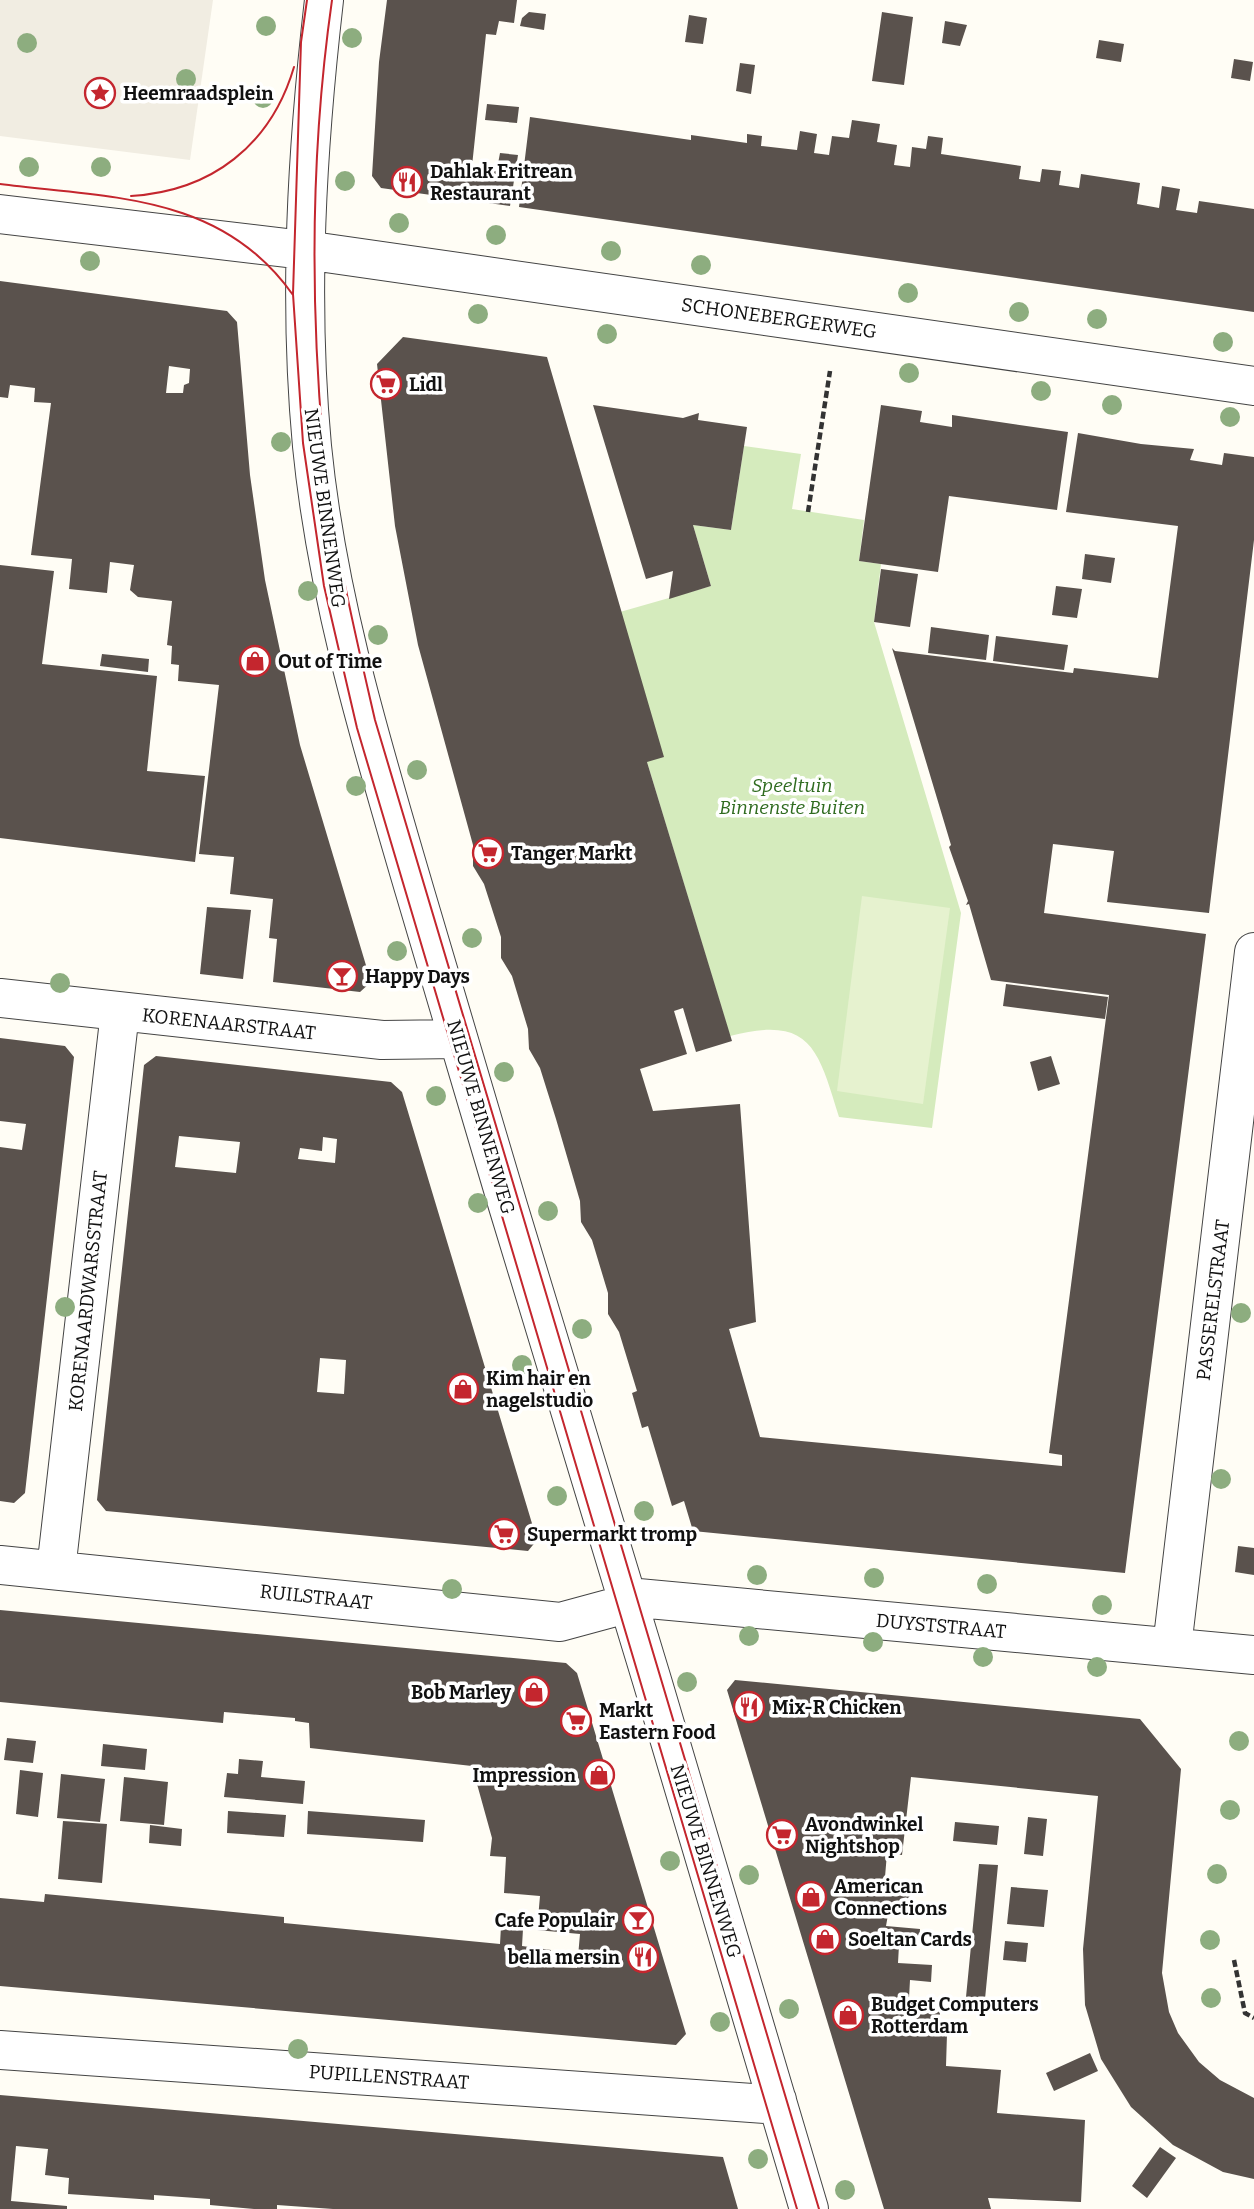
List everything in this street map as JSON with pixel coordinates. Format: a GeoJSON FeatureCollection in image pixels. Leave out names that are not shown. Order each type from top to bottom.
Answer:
{"type":"FeatureCollection","features":[{"type":"Feature","properties":{"kind":"street","name":"NIEUWE BINNENWEG"},"geometry":{"type":"LineString","coordinates":[[324,0],[311,115],[304,251],[312,445],[332,587],[365,722],[458,1039],[810,2209]]}},
{"type":"Feature","properties":{"kind":"street"},"geometry":{"type":"LineString","coordinates":[[0,214],[304,251]]}},
{"type":"Feature","properties":{"kind":"street","name":"SCHONEBERGERWEG"},"geometry":{"type":"LineString","coordinates":[[304,251],[1254,386]]}},
{"type":"Feature","properties":{"kind":"street","name":"PASSERELSTRAAT"},"geometry":{"type":"LineString","coordinates":[[1172,1647],[1254,952]]}},
{"type":"Feature","properties":{"kind":"street","name":"KORENAARSTRAAT"},"geometry":{"type":"LineString","coordinates":[[0,998],[382,1040],[458,1039]]}},
{"type":"Feature","properties":{"kind":"street","name":"KORENAARDWARSSTRAAT"},"geometry":{"type":"LineString","coordinates":[[56,1570],[120,1012]]}},
{"type":"Feature","properties":{"kind":"street","name":"RUILSTRAAT"},"geometry":{"type":"LineString","coordinates":[[0,1564],[560,1622],[629,1602]]}},
{"type":"Feature","properties":{"kind":"street","name":"DUYSTSTRAAT"},"geometry":{"type":"LineString","coordinates":[[629,1602],[638,1598],[1254,1655]]}},
{"type":"Feature","properties":{"kind":"street","name":"PUPILLENSTRAAT"},"geometry":{"type":"LineString","coordinates":[[0,2050],[752,2103],[777,2101]]}},
{"type":"Feature","properties":{"kind":"path"},"geometry":{"type":"LineString","coordinates":[[808,512],[837,326]]}},
{"type":"Feature","properties":{"kind":"path"},"geometry":{"type":"LineString","coordinates":[[1234,1960],[1245,2013],[1254,2018]]}},
{"type":"Feature","properties":{"kind":"green space","name":"Speeltuin Binnenste Buiten"},"geometry":{"type":"Polygon","coordinates":[[[744,446],[801,454],[792,509],[864,520],[859,561],[881,564],[874,622],[961,913],[932,1128],[839,1117],[817,1056],[807,1043],[795,1034],[778,1030],[730,1036],[647,762],[620,612],[711,586],[693,525],[731,530],[744,446]]]}},
{"type":"Feature","properties":{"kind":"green space"},"geometry":{"type":"Polygon","coordinates":[[[862,896],[950,908],[923,1104],[837,1091],[862,896]]]}},
{"type":"Feature","properties":{"kind":"shaded area","name":"Heemraadsplein"},"geometry":{"type":"Polygon","coordinates":[[[0,0],[213,0],[190,160],[0,136],[0,0]]]}},
{"type":"Feature","properties":{"kind":"building"},"geometry":{"type":"Polygon","coordinates":[[[387,0],[517,0],[514,23],[499,21],[496,35],[486,34],[472,166],[497,169],[500,153],[518,155],[510,206],[381,188],[372,176],[379,62],[387,0]]]}},
{"type":"Feature","properties":{"kind":"building"},"geometry":{"type":"Polygon","coordinates":[[[529,12],[546,14],[544,30],[520,26],[522,18],[529,12]]]}},
{"type":"Feature","properties":{"kind":"building"},"geometry":{"type":"Polygon","coordinates":[[[882,12],[913,17],[904,85],[872,81],[882,12]]]}},
{"type":"Feature","properties":{"kind":"building"},"geometry":{"type":"Polygon","coordinates":[[[689,15],[707,18],[703,44],[685,42],[689,15]]]}},
{"type":"Feature","properties":{"kind":"building"},"geometry":{"type":"Polygon","coordinates":[[[945,21],[967,25],[960,46],[942,43],[945,21]]]}},
{"type":"Feature","properties":{"kind":"building"},"geometry":{"type":"Polygon","coordinates":[[[1099,40],[1124,44],[1121,62],[1096,58],[1099,40]]]}},
{"type":"Feature","properties":{"kind":"building"},"geometry":{"type":"Polygon","coordinates":[[[1234,59],[1253,62],[1250,81],[1231,78],[1234,59]]]}},
{"type":"Feature","properties":{"kind":"building"},"geometry":{"type":"Polygon","coordinates":[[[740,63],[755,65],[751,94],[736,91],[740,63]]]}},
{"type":"Feature","properties":{"kind":"building"},"geometry":{"type":"Polygon","coordinates":[[[487,104],[519,107],[517,123],[485,120],[487,104]]]}},
{"type":"Feature","properties":{"kind":"building"},"geometry":{"type":"Polygon","coordinates":[[[530,117],[691,140],[691,135],[747,143],[747,134],[762,136],[761,146],[797,150],[800,131],[817,134],[814,153],[829,155],[832,136],[849,138],[852,120],[880,124],[877,142],[897,145],[894,165],[910,167],[912,147],[926,149],[928,136],[943,138],[941,154],[1021,166],[1019,179],[1040,182],[1042,169],[1061,171],[1059,185],[1079,188],[1081,174],[1140,183],[1137,204],[1159,208],[1162,186],[1180,189],[1176,210],[1197,213],[1199,201],[1254,209],[1254,312],[519,207],[530,117]]]}},
{"type":"Feature","properties":{"kind":"building"},"geometry":{"type":"Polygon","coordinates":[[[0,281],[227,311],[237,322],[250,475],[265,580],[300,745],[371,982],[360,992],[273,982],[277,939],[269,938],[273,899],[230,894],[234,857],[199,854],[219,685],[178,681],[179,665],[171,664],[172,646],[167,645],[172,601],[138,597],[130,590],[134,565],[110,562],[107,593],[69,589],[72,559],[31,555],[51,403],[34,402],[35,388],[10,385],[8,398],[0,397],[0,281]],[[169,366],[166,393],[183,393],[184,385],[189,383],[190,369],[169,366]]]}},
{"type":"Feature","properties":{"kind":"building"},"geometry":{"type":"Polygon","coordinates":[[[403,337],[547,357],[664,757],[647,762],[732,1041],[696,1052],[683,1008],[674,1011],[687,1054],[640,1069],[653,1111],[740,1104],[756,1322],[729,1329],[760,1437],[1062,1466],[1062,1455],[1049,1453],[1109,995],[991,980],[969,904],[966,905],[968,901],[949,847],[951,845],[892,648],[895,651],[1073,673],[1074,668],[1158,678],[1178,526],[1066,512],[1078,433],[1141,444],[1194,449],[1190,460],[1222,465],[1224,453],[1254,457],[1254,540],[1209,913],[1107,902],[1114,851],[1053,844],[1044,913],[1206,934],[1125,1573],[693,1531],[684,1501],[672,1506],[648,1426],[642,1428],[632,1393],[637,1391],[619,1332],[608,1314],[608,1293],[592,1240],[581,1222],[580,1201],[556,1119],[540,1068],[529,1049],[528,1029],[512,976],[501,958],[501,937],[484,884],[473,866],[473,845],[418,645],[395,526],[377,364],[403,337]]]}},
{"type":"Feature","properties":{"kind":"building"},"geometry":{"type":"Polygon","coordinates":[[[593,405],[683,418],[699,413],[698,420],[747,427],[731,530],[693,525],[711,586],[669,599],[673,571],[646,579],[593,405]]]}},
{"type":"Feature","properties":{"kind":"building"},"geometry":{"type":"Polygon","coordinates":[[[881,405],[922,411],[920,422],[952,427],[952,415],[1068,432],[1057,510],[949,496],[938,572],[859,561],[881,405]]]}},
{"type":"Feature","properties":{"kind":"building"},"geometry":{"type":"Polygon","coordinates":[[[1085,554],[1115,558],[1111,583],[1082,579],[1085,554]]]}},
{"type":"Feature","properties":{"kind":"building"},"geometry":{"type":"Polygon","coordinates":[[[0,565],[54,571],[42,664],[157,676],[147,771],[205,776],[195,862],[0,838],[0,565]]]}},
{"type":"Feature","properties":{"kind":"building"},"geometry":{"type":"Polygon","coordinates":[[[881,569],[918,574],[910,627],[874,622],[881,569]]]}},
{"type":"Feature","properties":{"kind":"building"},"geometry":{"type":"Polygon","coordinates":[[[1056,586],[1082,589],[1077,618],[1052,615],[1056,586]]]}},
{"type":"Feature","properties":{"kind":"building"},"geometry":{"type":"Polygon","coordinates":[[[931,627],[989,635],[986,660],[928,653],[931,627]]]}},
{"type":"Feature","properties":{"kind":"building"},"geometry":{"type":"Polygon","coordinates":[[[996,636],[1068,645],[1064,670],[993,661],[996,636]]]}},
{"type":"Feature","properties":{"kind":"building"},"geometry":{"type":"Polygon","coordinates":[[[102,654],[149,659],[148,672],[100,666],[102,654]]]}},
{"type":"Feature","properties":{"kind":"building"},"geometry":{"type":"Polygon","coordinates":[[[207,907],[251,910],[243,979],[200,974],[207,907]]]}},
{"type":"Feature","properties":{"kind":"building"},"geometry":{"type":"Polygon","coordinates":[[[1006,984],[1108,997],[1105,1019],[1003,1006],[1006,984]]]}},
{"type":"Feature","properties":{"kind":"building"},"geometry":{"type":"Polygon","coordinates":[[[0,1038],[65,1046],[74,1057],[25,1493],[14,1503],[0,1501],[0,1147],[22,1150],[26,1124],[0,1121],[0,1038]]]}},
{"type":"Feature","properties":{"kind":"building"},"geometry":{"type":"Polygon","coordinates":[[[156,1056],[391,1082],[402,1092],[537,1540],[528,1551],[106,1511],[97,1500],[144,1065],[156,1056]],[[179,1136],[175,1167],[236,1173],[240,1142],[179,1136]],[[323,1137],[322,1151],[300,1148],[298,1159],[335,1163],[337,1139],[323,1137]],[[320,1358],[317,1392],[344,1394],[346,1360],[320,1358]]]}},
{"type":"Feature","properties":{"kind":"building"},"geometry":{"type":"Polygon","coordinates":[[[1051,1056],[1060,1084],[1038,1091],[1030,1062],[1051,1056]]]}},
{"type":"Feature","properties":{"kind":"building"},"geometry":{"type":"Polygon","coordinates":[[[1238,1546],[1254,1548],[1254,1575],[1235,1572],[1238,1546]]]}},
{"type":"Feature","properties":{"kind":"building"},"geometry":{"type":"Polygon","coordinates":[[[0,1610],[566,1663],[577,1673],[686,2034],[676,2045],[0,1986],[0,1898],[44,1902],[45,1894],[284,1917],[284,1923],[500,1944],[501,1926],[523,1929],[522,1946],[551,1950],[549,1966],[577,1968],[580,1934],[537,1930],[540,1896],[504,1893],[506,1857],[490,1856],[492,1838],[472,1766],[310,1748],[309,1723],[295,1721],[295,1718],[224,1712],[223,1723],[0,1702],[0,1610]]]}},
{"type":"Feature","properties":{"kind":"building"},"geometry":{"type":"Polygon","coordinates":[[[735,1680],[1140,1719],[1181,1769],[1162,1973],[1169,2012],[1178,2033],[1199,2062],[1220,2080],[1254,2098],[1254,2179],[1223,2172],[1173,2145],[1131,2107],[1101,2059],[1085,2005],[1083,1949],[1098,1796],[911,1777],[902,1855],[887,1853],[884,1889],[910,1891],[908,1911],[889,1909],[886,1926],[920,1929],[919,1946],[899,1945],[898,1963],[932,1965],[931,1982],[910,1980],[909,1998],[941,2001],[938,2033],[947,2034],[946,2066],[1001,2070],[997,2113],[1085,2120],[1081,2202],[988,2198],[991,2209],[884,2209],[727,1690],[735,1680]]]}},
{"type":"Feature","properties":{"kind":"building"},"geometry":{"type":"Polygon","coordinates":[[[7,1738],[36,1741],[33,1763],[4,1760],[7,1738]]]}},
{"type":"Feature","properties":{"kind":"building"},"geometry":{"type":"Polygon","coordinates":[[[103,1744],[147,1749],[145,1770],[101,1766],[103,1744]]]}},
{"type":"Feature","properties":{"kind":"building"},"geometry":{"type":"Polygon","coordinates":[[[239,1759],[263,1761],[261,1777],[305,1781],[303,1804],[224,1797],[227,1773],[238,1774],[239,1759]]]}},
{"type":"Feature","properties":{"kind":"building"},"geometry":{"type":"Polygon","coordinates":[[[20,1770],[43,1773],[38,1817],[16,1814],[20,1770]]]}},
{"type":"Feature","properties":{"kind":"building"},"geometry":{"type":"Polygon","coordinates":[[[61,1774],[105,1779],[100,1822],[57,1818],[61,1774]]]}},
{"type":"Feature","properties":{"kind":"building"},"geometry":{"type":"Polygon","coordinates":[[[124,1777],[168,1782],[164,1825],[120,1821],[124,1777]]]}},
{"type":"Feature","properties":{"kind":"building"},"geometry":{"type":"Polygon","coordinates":[[[228,1811],[286,1815],[284,1837],[227,1833],[228,1811]]]}},
{"type":"Feature","properties":{"kind":"building"},"geometry":{"type":"Polygon","coordinates":[[[308,1811],[425,1820],[423,1842],[307,1834],[308,1811]]]}},
{"type":"Feature","properties":{"kind":"building"},"geometry":{"type":"Polygon","coordinates":[[[1028,1817],[1047,1819],[1043,1856],[1024,1854],[1028,1817]]]}},
{"type":"Feature","properties":{"kind":"building"},"geometry":{"type":"Polygon","coordinates":[[[63,1821],[107,1824],[102,1883],[58,1879],[63,1821]]]}},
{"type":"Feature","properties":{"kind":"building"},"geometry":{"type":"Polygon","coordinates":[[[955,1822],[999,1826],[997,1845],[953,1841],[955,1822]]]}},
{"type":"Feature","properties":{"kind":"building"},"geometry":{"type":"Polygon","coordinates":[[[150,1825],[182,1829],[181,1846],[149,1843],[150,1825]]]}},
{"type":"Feature","properties":{"kind":"building"},"geometry":{"type":"Polygon","coordinates":[[[979,1864],[998,1865],[985,1999],[966,1997],[979,1864]]]}},
{"type":"Feature","properties":{"kind":"building"},"geometry":{"type":"Polygon","coordinates":[[[1011,1887],[1048,1890],[1044,1927],[1007,1924],[1011,1887]]]}},
{"type":"Feature","properties":{"kind":"building"},"geometry":{"type":"Polygon","coordinates":[[[1005,1941],[1028,1943],[1026,1962],[1003,1960],[1005,1941]]]}},
{"type":"Feature","properties":{"kind":"building"},"geometry":{"type":"Polygon","coordinates":[[[1090,2053],[1098,2071],[1054,2091],[1046,2073],[1090,2053]]]}},
{"type":"Feature","properties":{"kind":"building"},"geometry":{"type":"Polygon","coordinates":[[[0,2095],[723,2157],[738,2209],[333,2209],[277,2205],[277,2209],[254,2209],[210,2205],[210,2199],[154,2195],[154,2200],[68,2194],[69,2178],[45,2175],[48,2149],[16,2146],[11,2201],[67,2206],[67,2209],[0,2209],[0,2095]]]}},
{"type":"Feature","properties":{"kind":"building"},"geometry":{"type":"Polygon","coordinates":[[[1160,2147],[1176,2158],[1147,2198],[1132,2186],[1160,2147]]]}},
{"type":"Feature","properties":{"kind":"tram line"},"geometry":{"type":"LineString","coordinates":[[307,0],[301,42],[293,294],[303,443],[324,586],[357,728],[797,2209]]}},
{"type":"Feature","properties":{"kind":"tram line"},"geometry":{"type":"LineString","coordinates":[[332,0],[316,166],[316,333],[327,479],[352,617],[375,720],[819,2209]]}},
{"type":"Feature","properties":{"kind":"tram line"},"geometry":{"type":"LineString","coordinates":[[131,196],[187,185],[212,174],[234,159],[254,141],[270,119],[284,95],[294,67]]}},
{"type":"Feature","properties":{"kind":"tram line"},"geometry":{"type":"LineString","coordinates":[[0,184],[123,199],[162,207],[199,219],[233,237],[265,262],[293,295]]}},
{"type":"Feature","properties":{"kind":"place","name":"Heemraadsplein"},"geometry":{"type":"Point","coordinates":[100,93]}},
{"type":"Feature","properties":{"kind":"place","name":"Dahlak Eritrean Restaurant"},"geometry":{"type":"Point","coordinates":[407,182]}},
{"type":"Feature","properties":{"kind":"place","name":"Lidl"},"geometry":{"type":"Point","coordinates":[386,384]}},
{"type":"Feature","properties":{"kind":"place","name":"Out of Time"},"geometry":{"type":"Point","coordinates":[255,661]}},
{"type":"Feature","properties":{"kind":"place","name":"Tanger Markt"},"geometry":{"type":"Point","coordinates":[488,853]}},
{"type":"Feature","properties":{"kind":"place","name":"Happy Days"},"geometry":{"type":"Point","coordinates":[342,976]}},
{"type":"Feature","properties":{"kind":"place","name":"Kim hair en nagelstudio"},"geometry":{"type":"Point","coordinates":[463,1389]}},
{"type":"Feature","properties":{"kind":"place","name":"Supermarkt tromp"},"geometry":{"type":"Point","coordinates":[504,1534]}},
{"type":"Feature","properties":{"kind":"place","name":"Bob Marley"},"geometry":{"type":"Point","coordinates":[534,1692]}},
{"type":"Feature","properties":{"kind":"place","name":"Mix-R Chicken"},"geometry":{"type":"Point","coordinates":[749,1707]}},
{"type":"Feature","properties":{"kind":"place","name":"Markt Eastern Food"},"geometry":{"type":"Point","coordinates":[576,1721]}},
{"type":"Feature","properties":{"kind":"place","name":"Impression"},"geometry":{"type":"Point","coordinates":[599,1775]}},
{"type":"Feature","properties":{"kind":"place","name":"Avondwinkel Nightshop"},"geometry":{"type":"Point","coordinates":[782,1835]}},
{"type":"Feature","properties":{"kind":"place","name":"American Connections"},"geometry":{"type":"Point","coordinates":[811,1897]}},
{"type":"Feature","properties":{"kind":"place","name":"Cafe Populair"},"geometry":{"type":"Point","coordinates":[638,1920]}},
{"type":"Feature","properties":{"kind":"place","name":"Soeltan Cards"},"geometry":{"type":"Point","coordinates":[825,1939]}},
{"type":"Feature","properties":{"kind":"place","name":"bella mersin"},"geometry":{"type":"Point","coordinates":[643,1957]}},
{"type":"Feature","properties":{"kind":"place","name":"Budget Computers Rotterdam"},"geometry":{"type":"Point","coordinates":[848,2015]}}]}
